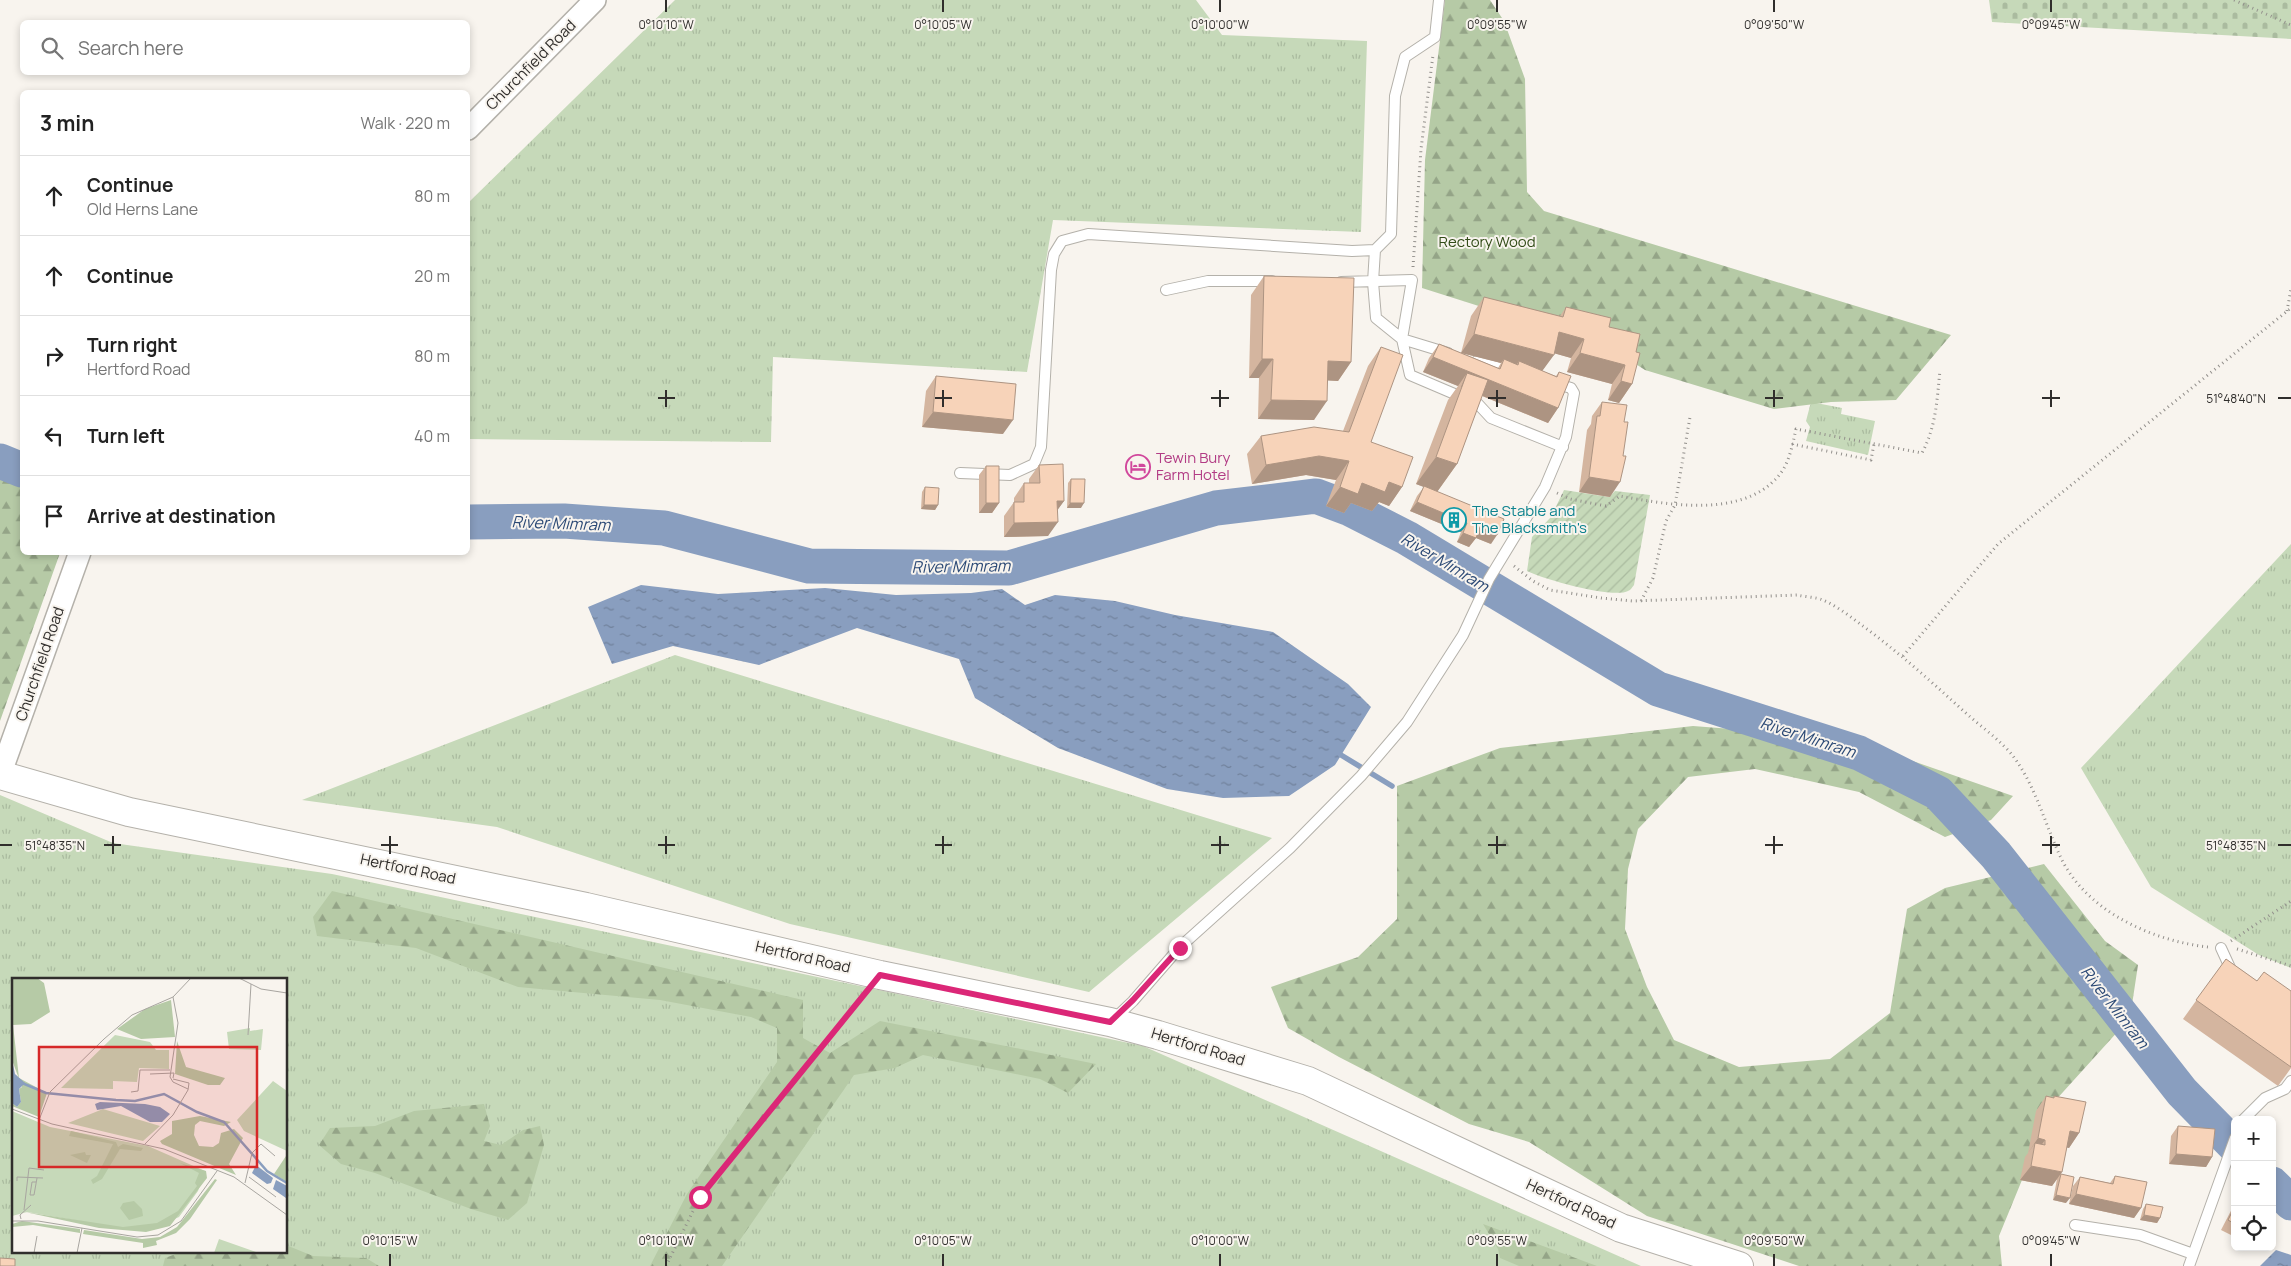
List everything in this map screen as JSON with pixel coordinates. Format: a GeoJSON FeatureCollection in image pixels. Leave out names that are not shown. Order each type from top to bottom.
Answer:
{"type":"FeatureCollection","features":[{"type":"Feature","properties":{"kind":"main road","name":"Hertford Road"},"geometry":{"type":"LineString","coordinates":[[0,775],[130,812],[586,907],[880,975],[1110,1022],[1158,1035],[1308,1081],[1621,1228],[1739,1266]]}},
{"type":"Feature","properties":{"kind":"street","name":"Churchfield Road"},"geometry":{"type":"LineString","coordinates":[[470,127],[595,0]]}},
{"type":"Feature","properties":{"kind":"street","name":"Churchfield Road"},"geometry":{"type":"LineString","coordinates":[[0,775],[79,555]]}},
{"type":"Feature","properties":{"kind":"lane"},"geometry":{"type":"LineString","coordinates":[[1439,0],[1435,37],[1405,57],[1394,96],[1391,234],[1375,250],[1373,282],[1376,318],[1402,339],[1524,374]]}},
{"type":"Feature","properties":{"kind":"lane"},"geometry":{"type":"LineString","coordinates":[[960,474],[1010,475],[1034,464],[1041,447],[1051,270],[1054,254],[1062,241],[1088,234],[1352,251],[1375,250]]}},
{"type":"Feature","properties":{"kind":"lane"},"geometry":{"type":"LineString","coordinates":[[1334,282],[1412,280],[1402,339],[1410,375],[1478,404],[1491,418],[1563,447]]}},
{"type":"Feature","properties":{"kind":"lane"},"geometry":{"type":"LineString","coordinates":[[1166,290],[1208,281],[1286,282]]}},
{"type":"Feature","properties":{"kind":"lane"},"geometry":{"type":"LineString","coordinates":[[1110,1022],[1133,1000],[1180,948],[1290,848],[1361,776],[1407,722],[1446,665],[1463,635],[1479,597],[1545,487],[1563,447],[1574,393],[1571,388],[1543,380]]}},
{"type":"Feature","properties":{"kind":"lane"},"geometry":{"type":"LineString","coordinates":[[2221,948],[2228,966],[2234,975],[2242,980]]}},
{"type":"Feature","properties":{"kind":"lane"},"geometry":{"type":"LineString","coordinates":[[2247,1116],[2265,1098],[2285,1089],[2291,1081]]}},
{"type":"Feature","properties":{"kind":"lane"},"geometry":{"type":"LineString","coordinates":[[2189,1266],[2231,1148]]}},
{"type":"Feature","properties":{"kind":"lane"},"geometry":{"type":"LineString","coordinates":[[2075,1225],[2140,1235],[2193,1254]]}},
{"type":"Feature","properties":{"kind":"path"},"geometry":{"type":"LineString","coordinates":[[2234,0],[2291,25]]}},
{"type":"Feature","properties":{"kind":"path"},"geometry":{"type":"LineString","coordinates":[[1412,280],[1421,149],[1435,37]]}},
{"type":"Feature","properties":{"kind":"path"},"geometry":{"type":"LineString","coordinates":[[2287,311],[2291,289]]}},
{"type":"Feature","properties":{"kind":"path"},"geometry":{"type":"LineString","coordinates":[[1903,656],[1998,544],[2291,308]]}},
{"type":"Feature","properties":{"kind":"path"},"geometry":{"type":"LineString","coordinates":[[1545,487],[1570,498],[1606,506],[1620,496],[1675,505],[1699,506],[1720,504],[1758,492],[1772,482],[1782,470],[1796,429],[1922,453],[1930,438],[1935,420],[1940,370]]}},
{"type":"Feature","properties":{"kind":"path"},"geometry":{"type":"LineString","coordinates":[[1641,601],[1653,578],[1666,521],[1675,505],[1690,417]]}},
{"type":"Feature","properties":{"kind":"path"},"geometry":{"type":"LineString","coordinates":[[1792,444],[1871,460],[1874,444]]}},
{"type":"Feature","properties":{"kind":"path"},"geometry":{"type":"LineString","coordinates":[[1503,557],[1533,581],[1550,590],[1601,598],[1641,601],[1797,595],[1822,599],[1903,656],[2012,754],[2033,786],[2064,862],[2077,881],[2108,912],[2166,938],[2195,946],[2242,949],[2291,966]]}},
{"type":"Feature","properties":{"kind":"path"},"geometry":{"type":"LineString","coordinates":[[2221,948],[2291,900]]}},
{"type":"Feature","properties":{"kind":"path"},"geometry":{"type":"LineString","coordinates":[[666,1266],[700,1197],[880,975]]}},
{"type":"Feature","properties":{"kind":"green space"},"geometry":{"type":"Polygon","coordinates":[[[675,0],[1196,0],[1222,35],[1367,41],[1361,232],[1053,220],[1027,372],[773,357],[771,442],[470,439],[470,201],[675,0]]]}},
{"type":"Feature","properties":{"kind":"green space","name":"Rectory Wood"},"geometry":{"type":"Polygon","coordinates":[[[1445,0],[1490,0],[1504,21],[1525,79],[1527,192],[1544,211],[1951,335],[1896,400],[1831,402],[1774,409],[1645,370],[1611,348],[1422,288],[1425,160],[1445,0]]]}},
{"type":"Feature","properties":{"kind":"green space"},"geometry":{"type":"Polygon","coordinates":[[[1989,0],[2291,0],[2291,39],[1992,22],[1989,0]]]}},
{"type":"Feature","properties":{"kind":"green space"},"geometry":{"type":"Polygon","coordinates":[[[1811,402],[1842,408],[1841,414],[1875,421],[1868,455],[1806,441],[1810,427],[1806,421],[1811,402]]]}},
{"type":"Feature","properties":{"kind":"green space"},"geometry":{"type":"Polygon","coordinates":[[[0,449],[20,458],[20,555],[59,555],[0,721],[0,449]]]}},
{"type":"Feature","properties":{"kind":"green space"},"geometry":{"type":"Polygon","coordinates":[[[1564,490],[1609,497],[1615,491],[1650,495],[1634,585],[1629,591],[1620,593],[1594,590],[1547,579],[1527,571],[1532,537],[1551,517],[1564,490]]]}},
{"type":"Feature","properties":{"kind":"green space"},"geometry":{"type":"Polygon","coordinates":[[[2291,544],[2291,968],[2259,955],[2151,887],[2081,768],[2291,544]]]}},
{"type":"Feature","properties":{"kind":"green space"},"geometry":{"type":"Polygon","coordinates":[[[675,655],[1272,838],[1089,992],[790,924],[497,827],[302,800],[675,655]]]}},
{"type":"Feature","properties":{"kind":"green space"},"geometry":{"type":"Polygon","coordinates":[[[1693,726],[1847,738],[2013,796],[1991,820],[1945,837],[1859,792],[1755,769],[1688,777],[1638,829],[1628,869],[1625,929],[1647,987],[1674,1040],[1739,1067],[1830,1059],[1890,1013],[1907,909],[1945,888],[2044,864],[2105,941],[2138,965],[2130,1018],[2054,1102],[1999,1236],[2002,1266],[1799,1266],[1647,1216],[1529,1142],[1469,1124],[1339,1057],[1288,1028],[1271,987],[1358,957],[1397,919],[1397,786],[1500,748],[1693,726]]]}},
{"type":"Feature","properties":{"kind":"green space"},"geometry":{"type":"Polygon","coordinates":[[[0,795],[113,843],[332,874],[1143,1046],[1641,1266],[0,1266],[0,795]]]}},
{"type":"Feature","properties":{"kind":"green space"},"geometry":{"type":"Polygon","coordinates":[[[332,891],[803,1000],[803,1038],[830,1053],[880,1021],[1096,1064],[1068,1093],[1040,1079],[923,1055],[895,1068],[854,1075],[722,1266],[650,1266],[687,1194],[777,1062],[777,1028],[751,1017],[660,1000],[518,987],[416,948],[317,936],[313,917],[332,891]]]}},
{"type":"Feature","properties":{"kind":"green space"},"geometry":{"type":"Polygon","coordinates":[[[484,1104],[490,1126],[484,1141],[501,1145],[523,1130],[540,1126],[544,1145],[527,1203],[508,1220],[471,1209],[375,1173],[341,1164],[319,1145],[330,1128],[375,1126],[414,1111],[484,1104]]]}},
{"type":"Feature","properties":{"kind":"green space"},"geometry":{"type":"Polygon","coordinates":[[[1483,1224],[1597,1266],[1519,1266],[1500,1258],[1498,1249],[1483,1224]]]}},
{"type":"Feature","properties":{"kind":"green space"},"geometry":{"type":"Polygon","coordinates":[[[288,1246],[313,1256],[366,1258],[379,1266],[163,1266],[165,1258],[176,1254],[288,1254],[288,1246]]]}},
{"type":"Feature","properties":{"kind":"water"},"geometry":{"type":"Polygon","coordinates":[[[641,585],[718,594],[825,588],[896,595],[971,593],[1002,589],[1025,605],[1055,595],[1115,601],[1175,615],[1273,632],[1348,684],[1371,707],[1335,765],[1289,796],[1223,798],[1167,789],[1058,748],[975,698],[959,659],[857,628],[759,665],[673,646],[612,664],[588,607],[641,585]]]}},
{"type":"Feature","properties":{"kind":"water"},"geometry":{"type":"Polygon","coordinates":[[[2276,1250],[2291,1255],[2291,1266],[2260,1266],[2276,1250]]]}},
{"type":"Feature","properties":{"kind":"building"},"geometry":{"type":"Polygon","coordinates":[[[1264,276],[1354,278],[1351,362],[1328,361],[1327,401],[1271,400],[1273,359],[1262,359],[1264,276]]]}},
{"type":"Feature","properties":{"kind":"building"},"geometry":{"type":"Polygon","coordinates":[[[1484,297],[1563,317],[1566,307],[1611,318],[1609,327],[1640,334],[1636,352],[1640,353],[1632,384],[1621,381],[1625,365],[1580,353],[1584,339],[1559,332],[1554,355],[1474,334],[1484,297]]]}},
{"type":"Feature","properties":{"kind":"building"},"geometry":{"type":"Polygon","coordinates":[[[1439,344],[1500,369],[1504,359],[1518,365],[1519,361],[1557,377],[1559,372],[1571,376],[1558,408],[1433,357],[1439,344]]]}},
{"type":"Feature","properties":{"kind":"building"},"geometry":{"type":"Polygon","coordinates":[[[1381,347],[1403,355],[1371,442],[1413,457],[1402,487],[1389,482],[1385,492],[1362,483],[1358,494],[1340,487],[1349,461],[1319,456],[1266,465],[1261,436],[1314,427],[1349,432],[1381,347]]]}},
{"type":"Feature","properties":{"kind":"building"},"geometry":{"type":"Polygon","coordinates":[[[1467,373],[1488,380],[1457,464],[1436,457],[1467,373]]]}},
{"type":"Feature","properties":{"kind":"building"},"geometry":{"type":"Polygon","coordinates":[[[936,376],[1016,384],[1013,420],[933,412],[936,376]]]}},
{"type":"Feature","properties":{"kind":"building"},"geometry":{"type":"Polygon","coordinates":[[[1602,402],[1627,405],[1624,422],[1628,422],[1623,456],[1626,456],[1620,482],[1589,477],[1597,416],[1600,416],[1602,402]]]}},
{"type":"Feature","properties":{"kind":"building"},"geometry":{"type":"Polygon","coordinates":[[[1063,464],[1064,501],[1057,501],[1058,522],[1014,523],[1014,502],[1024,502],[1024,483],[1040,483],[1039,465],[1063,464]]]}},
{"type":"Feature","properties":{"kind":"building"},"geometry":{"type":"Polygon","coordinates":[[[986,466],[999,466],[999,503],[986,503],[986,466]]]}},
{"type":"Feature","properties":{"kind":"building"},"geometry":{"type":"Polygon","coordinates":[[[1071,479],[1085,479],[1084,503],[1070,503],[1071,479]]]}},
{"type":"Feature","properties":{"kind":"building"},"geometry":{"type":"Polygon","coordinates":[[[1424,486],[1504,519],[1497,535],[1480,527],[1476,538],[1463,533],[1467,523],[1417,502],[1424,486]]]}},
{"type":"Feature","properties":{"kind":"building"},"geometry":{"type":"Polygon","coordinates":[[[925,487],[939,488],[938,505],[924,505],[925,487]]]}},
{"type":"Feature","properties":{"kind":"building"},"geometry":{"type":"Polygon","coordinates":[[[2226,959],[2257,981],[2264,972],[2291,991],[2291,1067],[2196,1000],[2226,959]]]}},
{"type":"Feature","properties":{"kind":"building"},"geometry":{"type":"Polygon","coordinates":[[[2046,1096],[2086,1102],[2079,1133],[2070,1131],[2062,1172],[2031,1166],[2035,1143],[2045,1145],[2045,1140],[2038,1138],[2046,1096]]]}},
{"type":"Feature","properties":{"kind":"building"},"geometry":{"type":"Polygon","coordinates":[[[2178,1126],[2215,1129],[2212,1157],[2176,1154],[2178,1126]]]}},
{"type":"Feature","properties":{"kind":"building"},"geometry":{"type":"Polygon","coordinates":[[[2061,1174],[2074,1177],[2070,1198],[2056,1195],[2061,1174]]]}},
{"type":"Feature","properties":{"kind":"building"},"geometry":{"type":"Polygon","coordinates":[[[2115,1176],[2147,1182],[2141,1208],[2076,1194],[2080,1177],[2113,1184],[2115,1176]]]}},
{"type":"Feature","properties":{"kind":"building"},"geometry":{"type":"Polygon","coordinates":[[[2146,1204],[2163,1207],[2160,1218],[2144,1215],[2146,1204]]]}},
{"type":"Feature","properties":{"kind":"building"},"geometry":{"type":"Polygon","coordinates":[[[0,1258],[15,1259],[15,1266],[0,1266],[0,1258]]]}},
{"type":"Feature","properties":{"kind":"waterway","name":"River Mimram"},"geometry":{"type":"LineString","coordinates":[[0,461],[20,469]]}},
{"type":"Feature","properties":{"kind":"waterway","name":"River Mimram"},"geometry":{"type":"LineString","coordinates":[[470,522],[564,521],[664,528],[809,566],[1009,568],[1216,508],[1316,496],[1348,508],[1407,538],[1658,689],[1859,753],[1938,793],[1996,855],[2182,1092],[2231,1142]]}},
{"type":"Feature","properties":{"kind":"waterway"},"geometry":{"type":"LineString","coordinates":[[1341,755],[1392,786]]}},
{"type":"Feature","properties":{"kind":"waterway","name":"River Mimram"},"geometry":{"type":"LineString","coordinates":[[2276,1188],[2291,1203]]}},
{"type":"Feature","properties":{"kind":"place","name":"Tewin Bury Farm Hotel"},"geometry":{"type":"Point","coordinates":[1138,467]}},
{"type":"Feature","properties":{"kind":"place","name":"The Stable and The Blacksmith's"},"geometry":{"type":"Point","coordinates":[1454,520]}},
{"type":"Feature","properties":{"kind":"route"},"geometry":{"type":"LineString","coordinates":[[700,1197],[880,975],[1110,1022],[1133,1000],[1180,948]]}}]}
